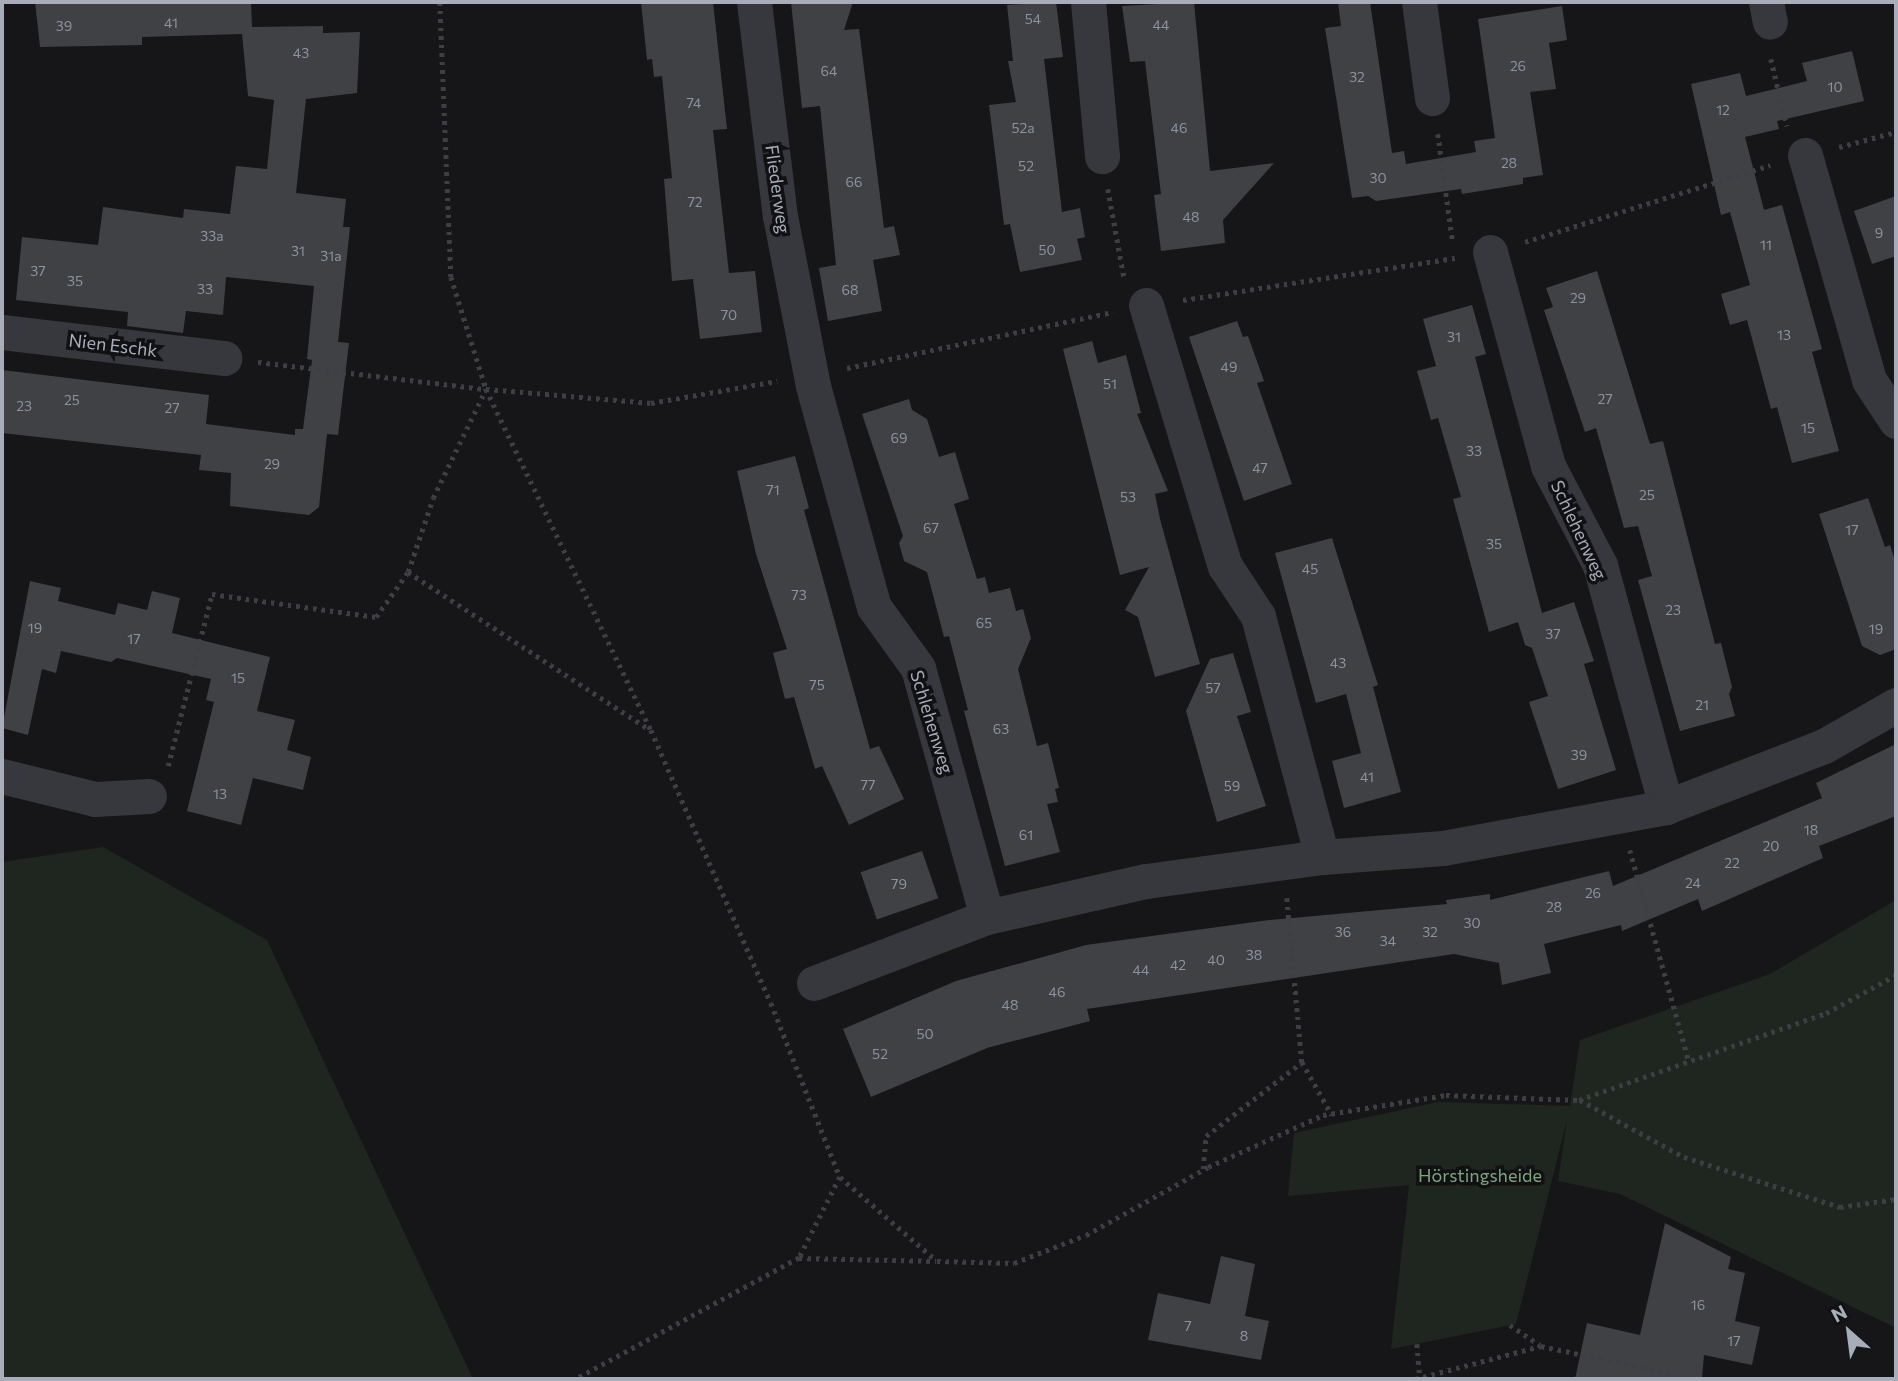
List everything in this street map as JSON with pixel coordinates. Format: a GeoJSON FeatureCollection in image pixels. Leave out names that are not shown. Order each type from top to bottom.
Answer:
{"type":"FeatureCollection","features":[{"type":"Feature","properties":{"kind":"street","name":"Fliederweg"},"geometry":{"type":"LineString","coordinates":[[754,2],[780,216],[811,375]]}},
{"type":"Feature","properties":{"kind":"street"},"geometry":{"type":"LineString","coordinates":[[1088,2],[1102,156]]}},
{"type":"Feature","properties":{"kind":"street"},"geometry":{"type":"LineString","coordinates":[[1419,2],[1432,98]]}},
{"type":"Feature","properties":{"kind":"street"},"geometry":{"type":"LineString","coordinates":[[1800,156],[1869,380],[1896,421]]}},
{"type":"Feature","properties":{"kind":"street","name":"Schlehenweg"},"geometry":{"type":"LineString","coordinates":[[1490,252],[1548,466],[1600,565],[1666,807]]}},
{"type":"Feature","properties":{"kind":"street"},"geometry":{"type":"LineString","coordinates":[[1138,307],[1225,566],[1258,616],[1322,857]]}},
{"type":"Feature","properties":{"kind":"street","name":"Nien Eschk"},"geometry":{"type":"LineString","coordinates":[[2,332],[224,358]]}},
{"type":"Feature","properties":{"kind":"street","name":"Schlehenweg"},"geometry":{"type":"LineString","coordinates":[[811,375],[874,607],[918,668],[987,917]]}},
{"type":"Feature","properties":{"kind":"street"},"geometry":{"type":"LineString","coordinates":[[814,983],[987,917],[1146,881],[1322,857],[1443,848],[1666,807],[1824,746],[1896,705]]}},
{"type":"Feature","properties":{"kind":"street"},"geometry":{"type":"LineString","coordinates":[[2,776],[95,799],[149,796]]}},
{"type":"Feature","properties":{"kind":"path"},"geometry":{"type":"LineString","coordinates":[[440,2],[451,277],[486,389],[651,730],[771,1003],[840,1177],[937,1261]]}},
{"type":"Feature","properties":{"kind":"path"},"geometry":{"type":"LineString","coordinates":[[1768,12],[1769,50],[1800,156]]}},
{"type":"Feature","properties":{"kind":"path"},"geometry":{"type":"LineString","coordinates":[[1432,98],[1455,258]]}},
{"type":"Feature","properties":{"kind":"path"},"geometry":{"type":"LineString","coordinates":[[224,358],[486,389],[651,403],[811,375],[1138,307],[1490,252],[1800,156],[1896,132]]}},
{"type":"Feature","properties":{"kind":"path"},"geometry":{"type":"LineString","coordinates":[[1102,156],[1138,307]]}},
{"type":"Feature","properties":{"kind":"path"},"geometry":{"type":"LineString","coordinates":[[149,796],[172,760],[212,594],[376,617],[408,572],[433,498],[486,389]]}},
{"type":"Feature","properties":{"kind":"path"},"geometry":{"type":"LineString","coordinates":[[408,572],[651,730]]}},
{"type":"Feature","properties":{"kind":"path"},"geometry":{"type":"LineString","coordinates":[[1621,816],[1689,1061]]}},
{"type":"Feature","properties":{"kind":"path"},"geometry":{"type":"LineString","coordinates":[[1284,862],[1302,1062],[1332,1115]]}},
{"type":"Feature","properties":{"kind":"path"},"geometry":{"type":"LineString","coordinates":[[576,1379],[799,1258],[1014,1262],[1086,1235],[1203,1169],[1332,1115],[1446,1096],[1579,1100],[1826,1013],[1896,975]]}},
{"type":"Feature","properties":{"kind":"path"},"geometry":{"type":"LineString","coordinates":[[1203,1169],[1206,1136],[1302,1062]]}},
{"type":"Feature","properties":{"kind":"path"},"geometry":{"type":"LineString","coordinates":[[1579,1100],[1684,1157],[1840,1207],[1896,1199]]}},
{"type":"Feature","properties":{"kind":"path"},"geometry":{"type":"LineString","coordinates":[[799,1258],[840,1177]]}},
{"type":"Feature","properties":{"kind":"path"},"geometry":{"type":"LineString","coordinates":[[1510,1325],[1541,1346],[1673,1374],[1675,1379]]}},
{"type":"Feature","properties":{"kind":"path"},"geometry":{"type":"LineString","coordinates":[[1417,1344],[1417,1379],[1541,1346]]}},
{"type":"Feature","properties":{"kind":"green space"},"geometry":{"type":"Polygon","coordinates":[[[103,847],[267,940],[473,1379],[2,1379],[2,862],[103,847]]]}},
{"type":"Feature","properties":{"kind":"green space","name":"Hörstingsheide"},"geometry":{"type":"Polygon","coordinates":[[[1896,900],[1896,1328],[1620,1194],[1558,1181],[1567,1120],[1516,1324],[1391,1349],[1409,1185],[1288,1196],[1294,1133],[1438,1102],[1570,1106],[1580,1040],[1770,974],[1896,900]]]}},
{"type":"Feature","properties":{"kind":"building"},"geometry":{"type":"Polygon","coordinates":[[[35,2],[251,2],[252,27],[323,26],[323,33],[360,32],[357,93],[306,99],[296,193],[346,199],[343,227],[350,227],[338,342],[349,343],[338,435],[327,434],[319,507],[309,515],[230,506],[231,473],[199,470],[201,455],[2,433],[2,370],[209,395],[206,424],[295,435],[295,429],[303,429],[312,360],[307,359],[314,286],[226,277],[223,315],[186,311],[183,333],[127,326],[128,312],[16,300],[22,237],[98,245],[103,207],[183,218],[184,209],[230,214],[236,166],[267,169],[274,100],[248,96],[242,34],[142,37],[142,45],[40,47],[35,2]]]}},
{"type":"Feature","properties":{"kind":"building"},"geometry":{"type":"Polygon","coordinates":[[[641,2],[713,2],[727,129],[713,130],[729,273],[755,271],[762,332],[700,339],[693,279],[672,281],[664,179],[672,178],[662,76],[654,77],[652,59],[647,60],[641,2]]]}},
{"type":"Feature","properties":{"kind":"building"},"geometry":{"type":"Polygon","coordinates":[[[791,2],[853,2],[844,30],[859,29],[884,228],[894,226],[900,255],[873,260],[882,311],[828,321],[819,268],[836,265],[820,106],[802,108],[791,2]]]}},
{"type":"Feature","properties":{"kind":"building"},"geometry":{"type":"Polygon","coordinates":[[[1056,2],[1063,57],[1044,59],[1062,212],[1080,208],[1085,237],[1077,239],[1082,260],[1020,272],[1010,224],[1004,225],[989,105],[1016,102],[1008,61],[1013,61],[1007,5],[1056,2]]]}},
{"type":"Feature","properties":{"kind":"building"},"geometry":{"type":"Polygon","coordinates":[[[1194,2],[1210,171],[1274,163],[1223,220],[1225,243],[1161,251],[1154,195],[1161,194],[1145,61],[1130,62],[1122,6],[1194,2]]]}},
{"type":"Feature","properties":{"kind":"building"},"geometry":{"type":"Polygon","coordinates":[[[1338,2],[1370,2],[1392,153],[1404,151],[1406,164],[1476,152],[1474,141],[1495,138],[1478,19],[1562,6],[1567,40],[1549,43],[1556,89],[1530,92],[1543,175],[1523,178],[1523,184],[1462,194],[1461,189],[1376,201],[1368,196],[1352,198],[1325,28],[1341,26],[1338,2]]]}},
{"type":"Feature","properties":{"kind":"building"},"geometry":{"type":"Polygon","coordinates":[[[1852,51],[1864,101],[1777,121],[1779,129],[1745,137],[1764,210],[1782,205],[1822,349],[1812,352],[1839,451],[1792,463],[1777,407],[1771,409],[1747,320],[1730,325],[1721,294],[1750,285],[1730,212],[1721,215],[1691,84],[1740,73],[1746,96],[1807,81],[1802,63],[1852,51]]]}},
{"type":"Feature","properties":{"kind":"building"},"geometry":{"type":"Polygon","coordinates":[[[1896,196],[1896,256],[1872,264],[1854,211],[1896,196]]]}},
{"type":"Feature","properties":{"kind":"building"},"geometry":{"type":"Polygon","coordinates":[[[1597,271],[1650,444],[1663,441],[1715,644],[1721,643],[1732,687],[1729,694],[1735,716],[1680,731],[1638,580],[1652,576],[1638,526],[1624,528],[1596,428],[1585,432],[1544,310],[1553,307],[1546,288],[1597,271]]]}},
{"type":"Feature","properties":{"kind":"building"},"geometry":{"type":"Polygon","coordinates":[[[1472,305],[1486,354],[1475,357],[1542,613],[1574,602],[1594,661],[1584,664],[1616,770],[1558,789],[1529,702],[1548,696],[1532,648],[1525,645],[1518,622],[1489,632],[1453,499],[1461,497],[1438,418],[1431,420],[1417,371],[1436,366],[1423,319],[1472,305]]]}},
{"type":"Feature","properties":{"kind":"building"},"geometry":{"type":"Polygon","coordinates":[[[1237,321],[1243,337],[1248,336],[1264,381],[1257,383],[1292,484],[1244,501],[1189,337],[1237,321]]]}},
{"type":"Feature","properties":{"kind":"building"},"geometry":{"type":"Polygon","coordinates":[[[1092,341],[1098,363],[1126,355],[1141,413],[1137,414],[1168,491],[1155,494],[1200,664],[1155,677],[1138,617],[1125,610],[1149,567],[1120,575],[1063,349],[1092,341]]]}},
{"type":"Feature","properties":{"kind":"building"},"geometry":{"type":"Polygon","coordinates":[[[909,399],[912,410],[927,419],[939,457],[955,452],[969,499],[954,504],[977,579],[985,577],[989,593],[1010,588],[1016,611],[1023,609],[1031,638],[1018,669],[1037,746],[1048,743],[1059,788],[1055,789],[1058,802],[1047,804],[1060,852],[1005,866],[964,711],[968,710],[949,636],[944,637],[927,572],[904,561],[899,543],[903,536],[862,414],[909,399]]]}},
{"type":"Feature","properties":{"kind":"building"},"geometry":{"type":"Polygon","coordinates":[[[795,456],[809,508],[804,510],[870,749],[879,746],[904,799],[849,825],[822,766],[815,769],[794,697],[785,699],[773,653],[787,649],[756,554],[737,471],[795,456]]]}},
{"type":"Feature","properties":{"kind":"building"},"geometry":{"type":"Polygon","coordinates":[[[1868,498],[1885,547],[1890,545],[1896,564],[1896,649],[1880,655],[1862,646],[1819,514],[1868,498]]]}},
{"type":"Feature","properties":{"kind":"building"},"geometry":{"type":"Polygon","coordinates":[[[1332,538],[1378,685],[1373,687],[1401,792],[1344,808],[1332,761],[1361,753],[1346,694],[1316,703],[1275,553],[1332,538]]]}},
{"type":"Feature","properties":{"kind":"building"},"geometry":{"type":"Polygon","coordinates":[[[30,581],[61,588],[58,601],[115,615],[118,603],[147,610],[152,591],[180,598],[172,633],[270,657],[257,711],[295,720],[287,750],[311,757],[303,790],[253,778],[241,825],[187,811],[214,702],[206,700],[211,679],[117,658],[111,662],[61,651],[56,673],[42,669],[28,735],[2,728],[30,581]]]}},
{"type":"Feature","properties":{"kind":"building"},"geometry":{"type":"Polygon","coordinates":[[[1233,653],[1251,712],[1237,716],[1266,806],[1217,822],[1186,711],[1210,659],[1233,653]]]}},
{"type":"Feature","properties":{"kind":"building"},"geometry":{"type":"Polygon","coordinates":[[[1896,744],[1896,816],[1819,846],[1823,858],[1702,911],[1698,899],[1622,931],[1621,925],[1544,944],[1551,973],[1502,985],[1499,963],[1454,954],[1087,1009],[1090,1021],[987,1048],[871,1097],[843,1029],[956,981],[1086,945],[1269,920],[1447,904],[1446,900],[1490,894],[1490,900],[1609,871],[1613,886],[1822,798],[1816,783],[1896,744]]]}},
{"type":"Feature","properties":{"kind":"building"},"geometry":{"type":"Polygon","coordinates":[[[922,851],[938,898],[877,919],[861,872],[922,851]]]}},
{"type":"Feature","properties":{"kind":"building"},"geometry":{"type":"Polygon","coordinates":[[[1665,1223],[1731,1257],[1728,1269],[1745,1273],[1735,1321],[1760,1327],[1752,1365],[1704,1355],[1702,1379],[1575,1379],[1587,1323],[1640,1335],[1665,1223]]]}},
{"type":"Feature","properties":{"kind":"building"},"geometry":{"type":"Polygon","coordinates":[[[1221,1256],[1255,1264],[1245,1316],[1269,1321],[1261,1360],[1148,1340],[1158,1293],[1210,1304],[1221,1256]]]}}]}
